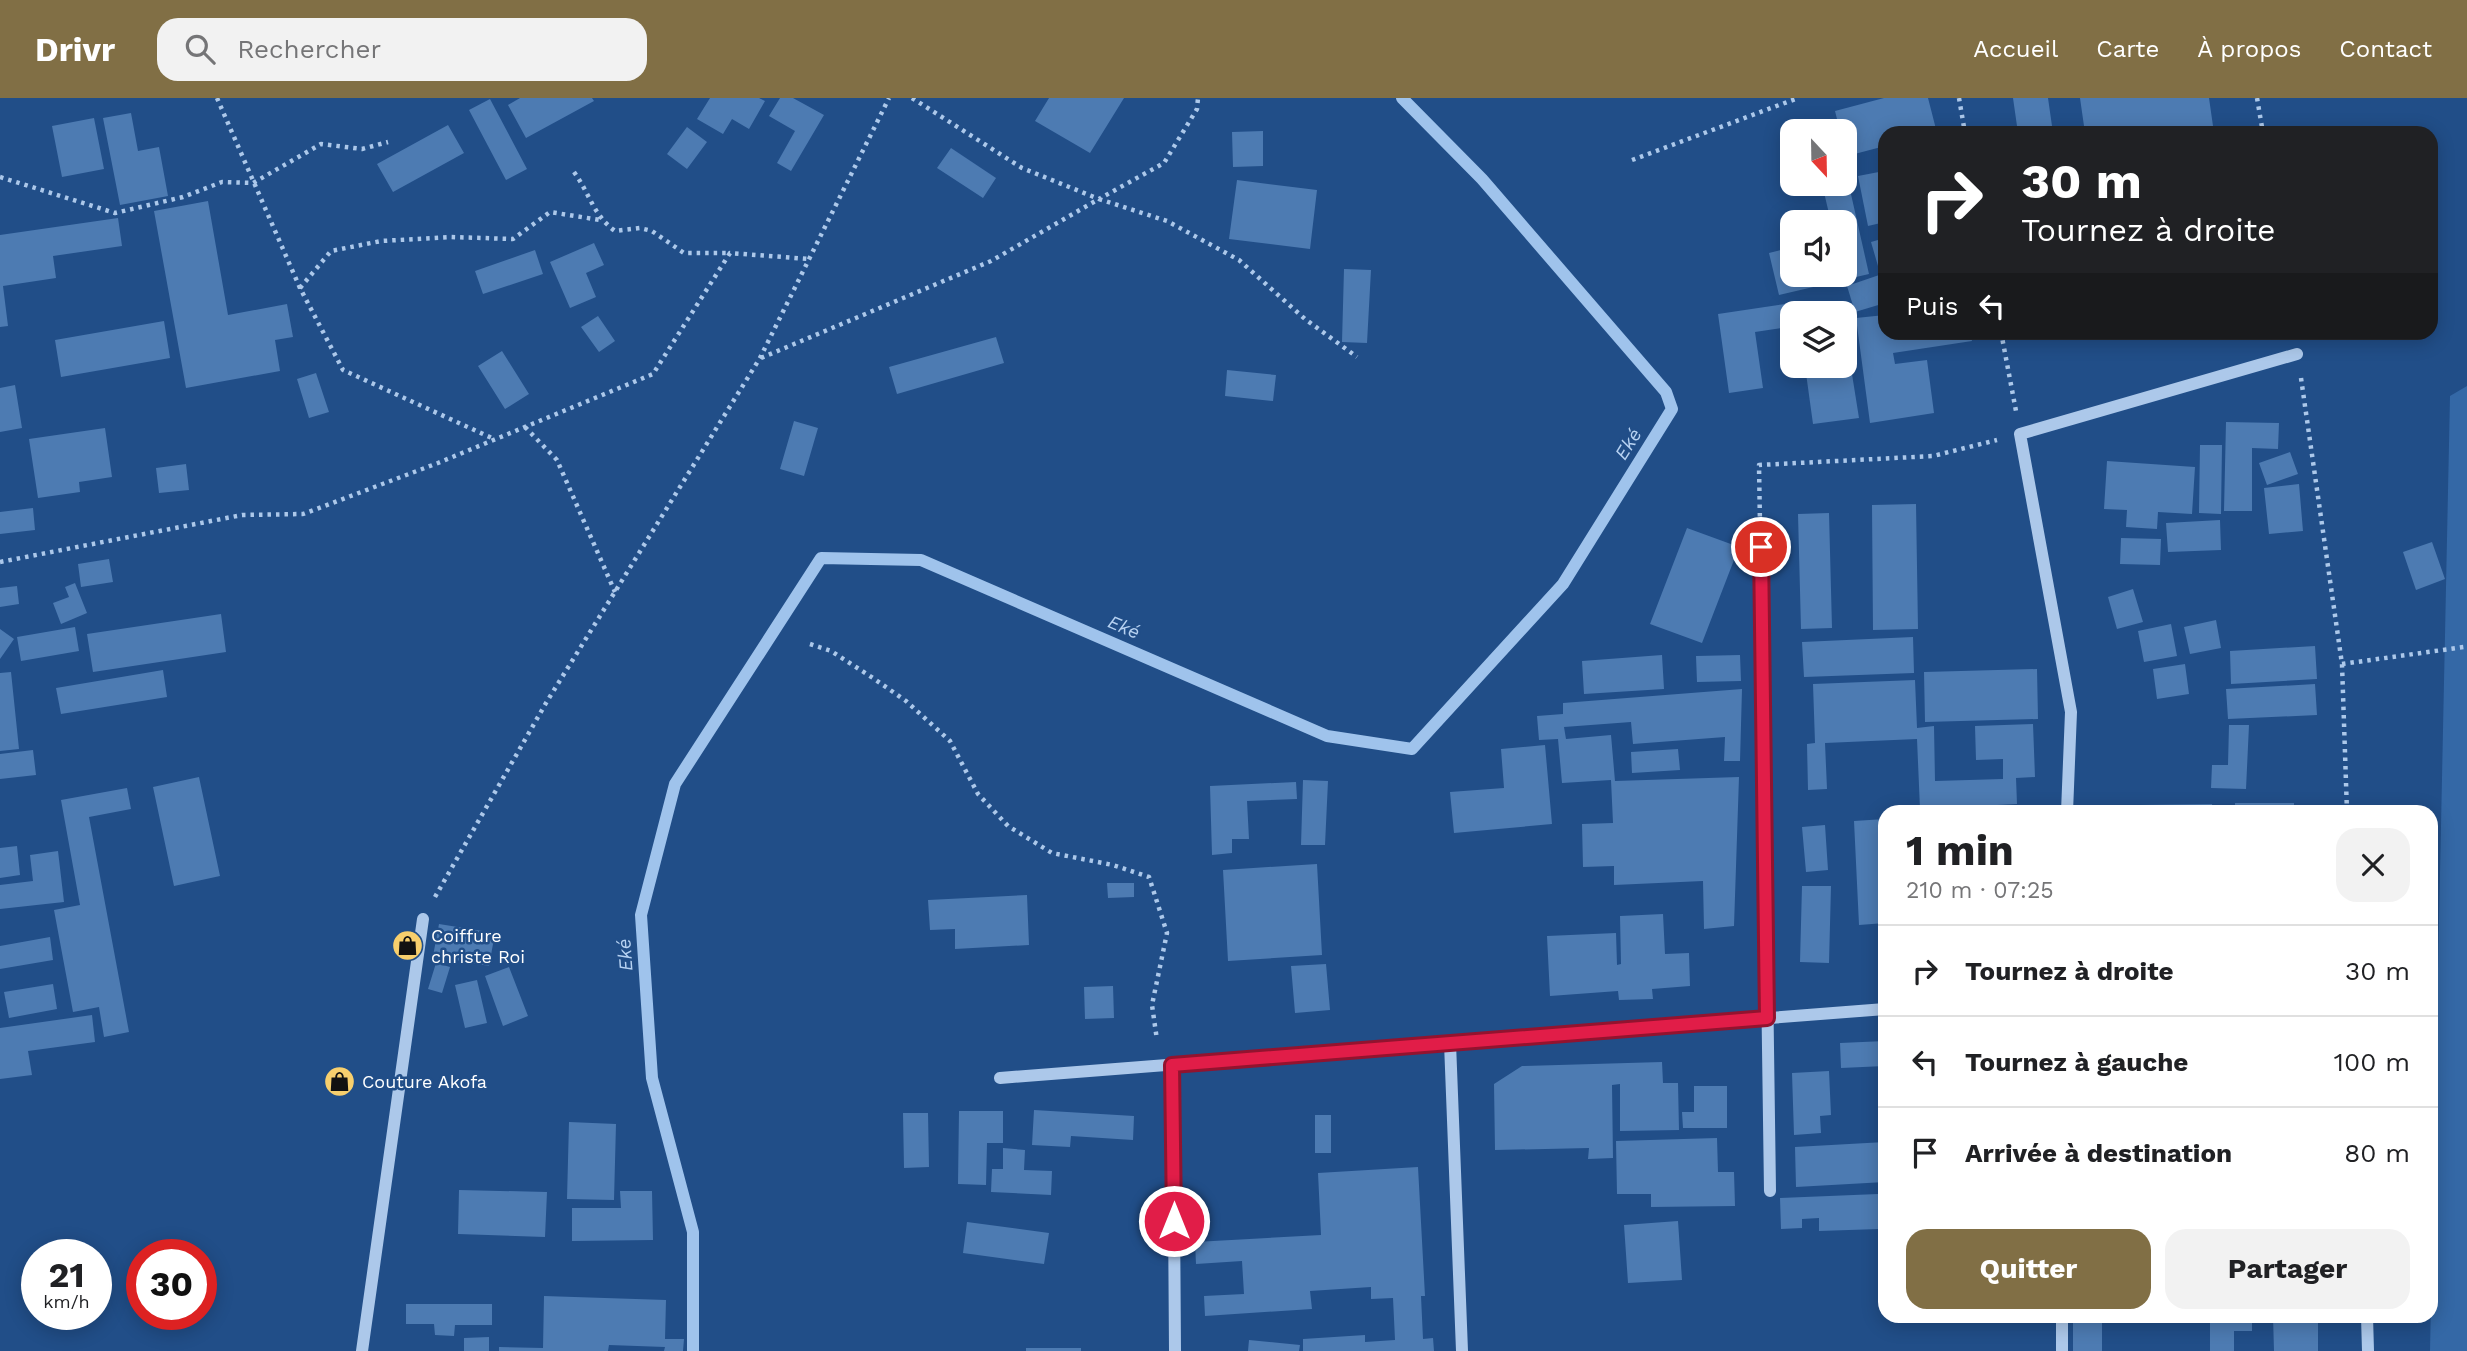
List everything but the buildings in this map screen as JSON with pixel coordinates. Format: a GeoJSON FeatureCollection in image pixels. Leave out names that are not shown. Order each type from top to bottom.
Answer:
{"type":"FeatureCollection","features":[{"type":"Feature","properties":{"kind":"street"},"geometry":{"type":"LineString","coordinates":[[2067,805],[2071,712],[2020,434],[2297,354]]}},
{"type":"Feature","properties":{"kind":"street"},"geometry":{"type":"LineString","coordinates":[[1761,547],[1770,1191]]}},
{"type":"Feature","properties":{"kind":"street"},"geometry":{"type":"LineString","coordinates":[[362,1351],[423,919]]}},
{"type":"Feature","properties":{"kind":"street"},"geometry":{"type":"LineString","coordinates":[[1000,1078],[1878,1010]]}},
{"type":"Feature","properties":{"kind":"street"},"geometry":{"type":"LineString","coordinates":[[1450,1043],[1462,1351]]}},
{"type":"Feature","properties":{"kind":"street"},"geometry":{"type":"LineString","coordinates":[[1172,1065],[1175,1351]]}},
{"type":"Feature","properties":{"kind":"street"},"geometry":{"type":"LineString","coordinates":[[2062,1323],[2062,1351]]}},
{"type":"Feature","properties":{"kind":"street"},"geometry":{"type":"LineString","coordinates":[[2367,1323],[2368,1351]]}},
{"type":"Feature","properties":{"kind":"path"},"geometry":{"type":"LineString","coordinates":[[217,98],[300,288],[342,370],[495,440]]}},
{"type":"Feature","properties":{"kind":"path"},"geometry":{"type":"LineString","coordinates":[[423,919],[546,704],[760,358],[889,98]]}},
{"type":"Feature","properties":{"kind":"path"},"geometry":{"type":"LineString","coordinates":[[912,98],[1023,168],[1099,199],[1167,221],[1239,260],[1305,319],[1357,358]]}},
{"type":"Feature","properties":{"kind":"path"},"geometry":{"type":"LineString","coordinates":[[760,358],[992,261],[1164,163],[1197,109],[1198,98]]}},
{"type":"Feature","properties":{"kind":"path"},"geometry":{"type":"LineString","coordinates":[[1632,160],[1798,98]]}},
{"type":"Feature","properties":{"kind":"path"},"geometry":{"type":"LineString","coordinates":[[1959,98],[1964,126]]}},
{"type":"Feature","properties":{"kind":"path"},"geometry":{"type":"LineString","coordinates":[[2257,98],[2262,126]]}},
{"type":"Feature","properties":{"kind":"path"},"geometry":{"type":"LineString","coordinates":[[0,177],[115,213],[183,197],[222,182],[253,183],[321,145],[362,149],[388,142]]}},
{"type":"Feature","properties":{"kind":"path"},"geometry":{"type":"LineString","coordinates":[[574,172],[588,190],[600,220]]}},
{"type":"Feature","properties":{"kind":"path"},"geometry":{"type":"LineString","coordinates":[[300,288],[331,251],[381,241],[451,237],[513,239],[550,212],[600,220],[615,231],[640,228],[652,231],[684,253],[809,258]]}},
{"type":"Feature","properties":{"kind":"path"},"geometry":{"type":"LineString","coordinates":[[0,562],[242,515],[303,514],[495,440],[653,374],[730,253]]}},
{"type":"Feature","properties":{"kind":"path"},"geometry":{"type":"LineString","coordinates":[[1761,547],[1759,465],[1933,456],[2020,434],[2002,340]]}},
{"type":"Feature","properties":{"kind":"path"},"geometry":{"type":"LineString","coordinates":[[2297,354],[2342,664],[2347,805]]}},
{"type":"Feature","properties":{"kind":"path"},"geometry":{"type":"LineString","coordinates":[[525,427],[557,460],[615,592]]}},
{"type":"Feature","properties":{"kind":"path"},"geometry":{"type":"LineString","coordinates":[[810,644],[831,651],[884,686],[950,741],[978,794],[1008,826],[1052,853],[1113,865],[1150,877],[1167,933],[1152,1005],[1154,1027],[1156,1039],[1172,1065]]}},
{"type":"Feature","properties":{"kind":"path"},"geometry":{"type":"LineString","coordinates":[[2342,664],[2464,647],[2467,650]]}},
{"type":"Feature","properties":{"kind":"shaded area"},"geometry":{"type":"Polygon","coordinates":[[[2467,386],[2467,1351],[2430,1351],[2431,1323],[2438,1323],[2438,969],[2450,396],[2467,386]]]}},
{"type":"Feature","properties":{"kind":"waterway","name":"Eké"},"geometry":{"type":"LineString","coordinates":[[693,1351],[693,1232],[652,1078],[641,915],[675,784],[821,558],[921,560],[1327,736],[1412,749],[1563,584],[1672,409],[1666,392],[1482,179],[1402,98]]}},
{"type":"Feature","properties":{"kind":"place","name":"Coiffure christe Roi"},"geometry":{"type":"Point","coordinates":[408,945]}},
{"type":"Feature","properties":{"kind":"place","name":"Couture Akofa"},"geometry":{"type":"Point","coordinates":[339,1081]}},
{"type":"Feature","properties":{"kind":"route"},"geometry":{"type":"LineString","coordinates":[[1174,1221],[1172,1065],[1767,1018],[1761,547]]}}]}
